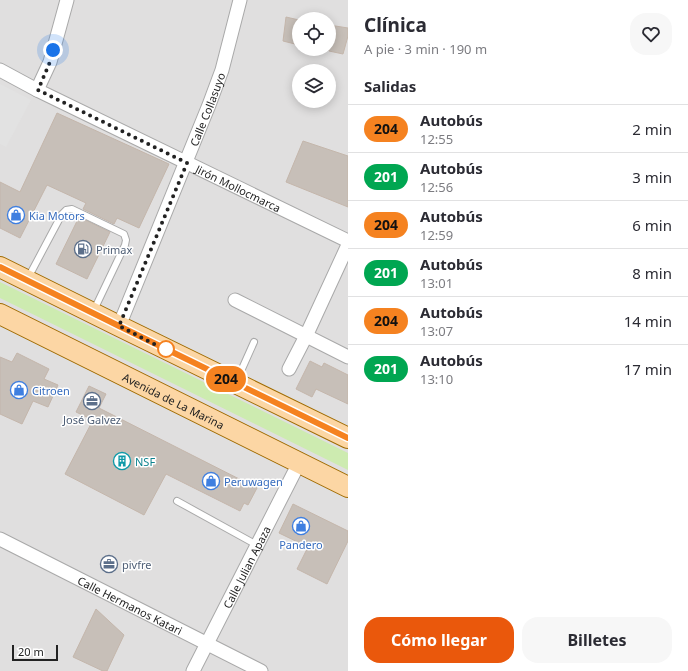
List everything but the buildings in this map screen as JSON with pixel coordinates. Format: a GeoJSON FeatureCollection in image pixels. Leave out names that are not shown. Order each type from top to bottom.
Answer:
{"type":"FeatureCollection","features":[{"type":"Feature","properties":{"kind":"main road"},"geometry":{"type":"LineString","coordinates":[[0,267],[348,438]]}},
{"type":"Feature","properties":{"kind":"main road","name":"Avenida de La Marina"},"geometry":{"type":"LineString","coordinates":[[0,314],[348,487]]}},
{"type":"Feature","properties":{"kind":"street"},"geometry":{"type":"LineString","coordinates":[[38,90],[50,62],[67,0]]}},
{"type":"Feature","properties":{"kind":"street","name":"Calle Collasuyo"},"geometry":{"type":"LineString","coordinates":[[119,326],[187,163],[222,70],[240,0]]}},
{"type":"Feature","properties":{"kind":"street","name":"Jirón Mollocmarca"},"geometry":{"type":"LineString","coordinates":[[0,70],[348,241]]}},
{"type":"Feature","properties":{"kind":"street"},"geometry":{"type":"LineString","coordinates":[[289,369],[348,245]]}},
{"type":"Feature","properties":{"kind":"street"},"geometry":{"type":"LineString","coordinates":[[235,300],[348,357]]}},
{"type":"Feature","properties":{"kind":"street","name":"Calle Julian Apaza"},"geometry":{"type":"LineString","coordinates":[[193,671],[299,463]]}},
{"type":"Feature","properties":{"kind":"street","name":"Calle Hermanos Katari"},"geometry":{"type":"LineString","coordinates":[[0,539],[261,671]]}},
{"type":"Feature","properties":{"kind":"lane"},"geometry":{"type":"LineString","coordinates":[[27,280],[62,214],[66,210],[72,210],[124,234],[126,240],[125,245],[92,313]]}},
{"type":"Feature","properties":{"kind":"lane"},"geometry":{"type":"LineString","coordinates":[[235,383],[254,342]]}},
{"type":"Feature","properties":{"kind":"lane"},"geometry":{"type":"LineString","coordinates":[[178,501],[257,545]]}},
{"type":"Feature","properties":{"kind":"shaded area"},"geometry":{"type":"Polygon","coordinates":[[[0,0],[348,0],[348,671],[0,671],[0,0]]]}},
{"type":"Feature","properties":{"kind":"shaded area"},"geometry":{"type":"Polygon","coordinates":[[[0,84],[31,100],[6,147],[0,144],[0,84]]]}},
{"type":"Feature","properties":{"kind":"green space"},"geometry":{"type":"Polygon","coordinates":[[[0,282],[348,453],[348,470],[0,298],[0,282]]]}},
{"type":"Feature","properties":{"kind":"bus line","name":"204"},"geometry":{"type":"LineString","coordinates":[[0,267],[348,438]]}},
{"type":"Feature","properties":{"kind":"place","name":"Kia Motors"},"geometry":{"type":"Point","coordinates":[16,215]}},
{"type":"Feature","properties":{"kind":"place","name":"Primax"},"geometry":{"type":"Point","coordinates":[83,249]}},
{"type":"Feature","properties":{"kind":"place","name":"Citroen"},"geometry":{"type":"Point","coordinates":[19,390]}},
{"type":"Feature","properties":{"kind":"place","name":"José Galvez"},"geometry":{"type":"Point","coordinates":[92,401]}},
{"type":"Feature","properties":{"kind":"place","name":"NSF"},"geometry":{"type":"Point","coordinates":[122,461]}},
{"type":"Feature","properties":{"kind":"place","name":"Peruwagen"},"geometry":{"type":"Point","coordinates":[211,481]}},
{"type":"Feature","properties":{"kind":"place","name":"Pandero"},"geometry":{"type":"Point","coordinates":[301,526]}},
{"type":"Feature","properties":{"kind":"place","name":"pivfre"},"geometry":{"type":"Point","coordinates":[109,564]}},
{"type":"Feature","properties":{"kind":"route"},"geometry":{"type":"LineString","coordinates":[[53,50],[50,62],[38,90],[187,163],[119,326],[168,351],[166,349]]}}]}
